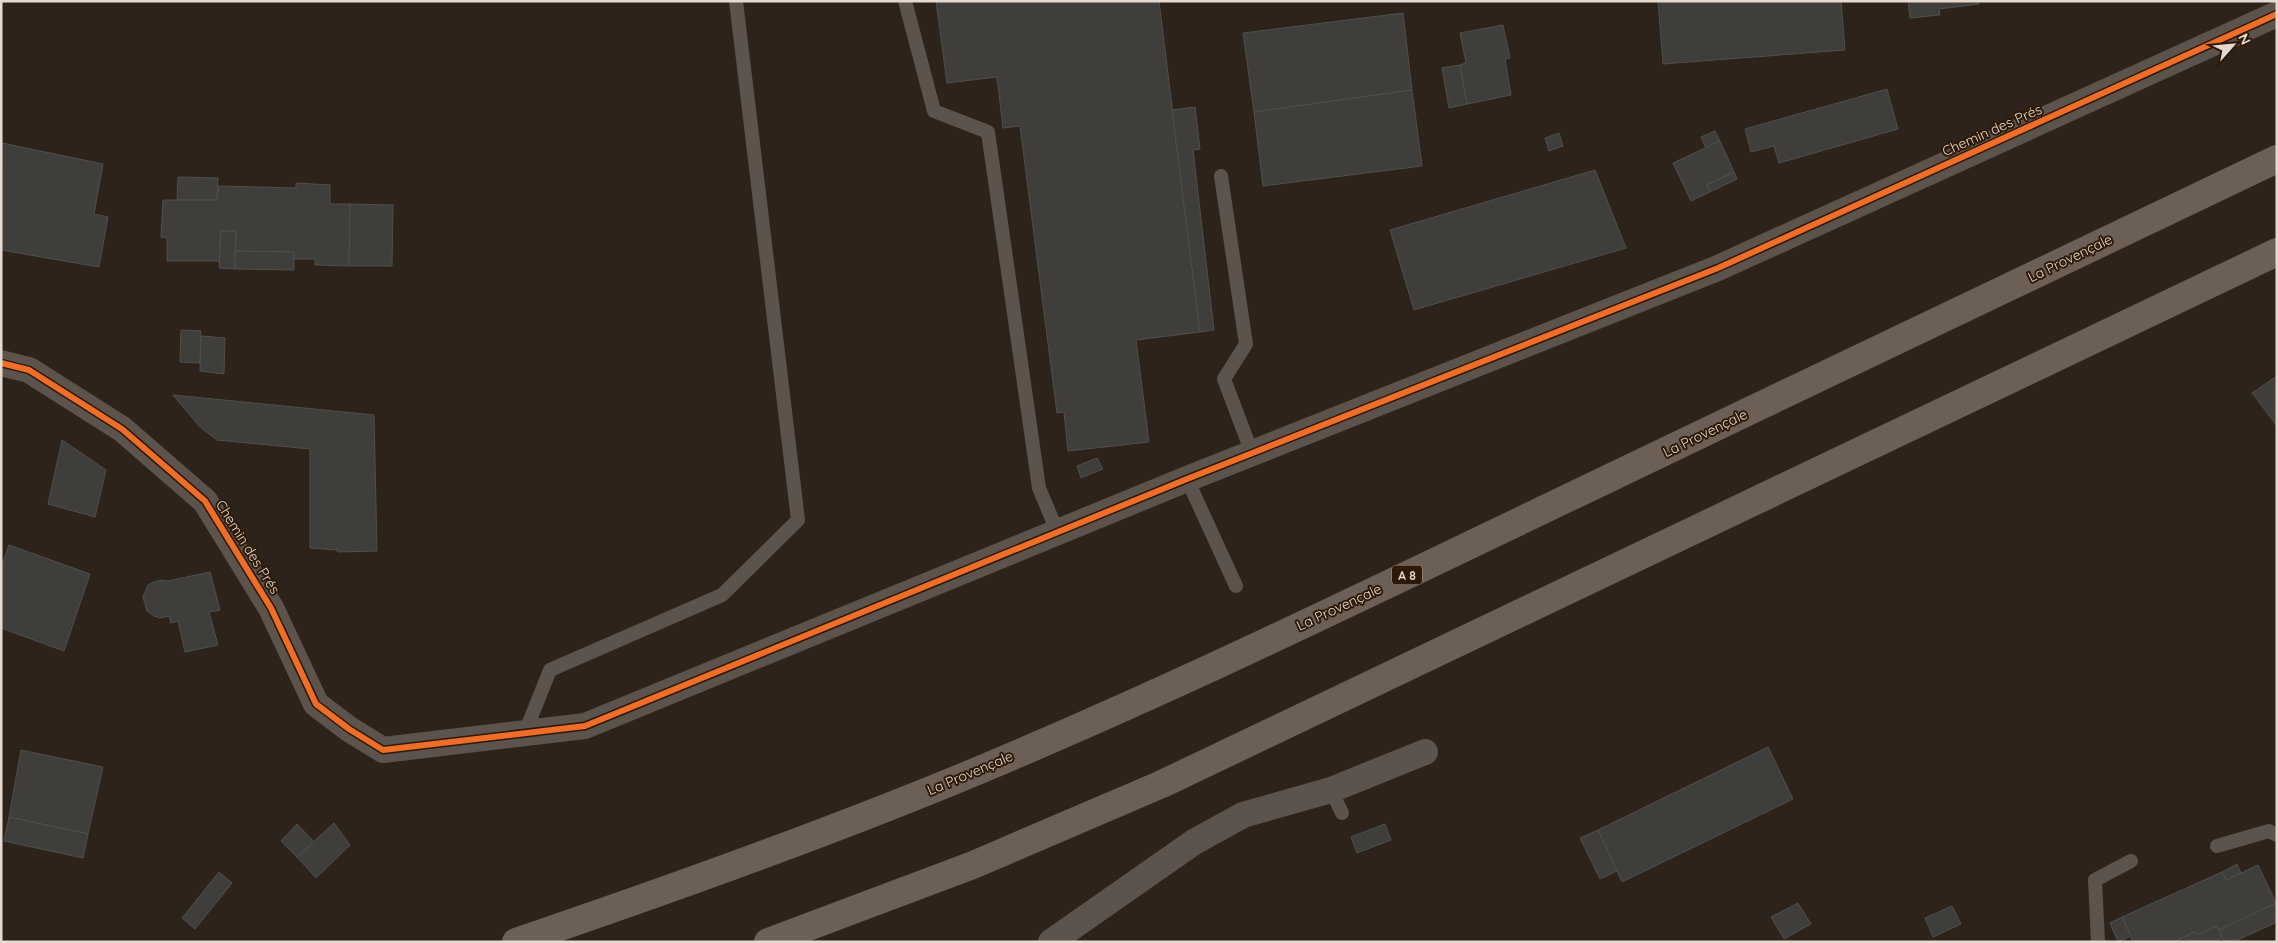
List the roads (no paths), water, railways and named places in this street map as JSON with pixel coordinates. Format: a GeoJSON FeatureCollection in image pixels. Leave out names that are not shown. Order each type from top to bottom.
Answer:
{"type":"FeatureCollection","features":[{"type":"Feature","properties":{"kind":"highway","name":"La Provençale"},"geometry":{"type":"LineString","coordinates":[[516,942],[656,895],[860,818],[958,779],[1150,695],[1358,598],[2277,159]]}},
{"type":"Feature","properties":{"kind":"highway"},"geometry":{"type":"LineString","coordinates":[[768,942],[973,865],[1162,784],[2277,252]]}},
{"type":"Feature","properties":{"kind":"street","name":"Chemin des Prés"},"geometry":{"type":"LineString","coordinates":[[1,363],[29,370],[122,428],[205,501],[271,608],[316,704],[349,729],[383,750],[524,735],[585,726],[1187,479],[1718,268],[2277,14]]}},
{"type":"Feature","properties":{"kind":"street"},"geometry":{"type":"LineString","coordinates":[[1050,942],[1194,842],[1244,815],[1330,790],[1425,752]]}},
{"type":"Feature","properties":{"kind":"lane"},"geometry":{"type":"LineString","coordinates":[[524,735],[550,670],[722,595],[798,520],[736,1]]}},
{"type":"Feature","properties":{"kind":"lane"},"geometry":{"type":"LineString","coordinates":[[905,1],[934,111],[988,132],[1039,488],[1058,533]]}},
{"type":"Feature","properties":{"kind":"lane"},"geometry":{"type":"LineString","coordinates":[[1221,176],[1246,344],[1224,379],[1252,453]]}},
{"type":"Feature","properties":{"kind":"lane"},"geometry":{"type":"LineString","coordinates":[[1187,479],[1236,586]]}},
{"type":"Feature","properties":{"kind":"lane"},"geometry":{"type":"LineString","coordinates":[[1330,790],[1342,813]]}},
{"type":"Feature","properties":{"kind":"lane"},"geometry":{"type":"LineString","coordinates":[[2217,846],[2269,831],[2277,835]]}},
{"type":"Feature","properties":{"kind":"lane"},"geometry":{"type":"LineString","coordinates":[[2098,942],[2095,880],[2131,861]]}}]}
